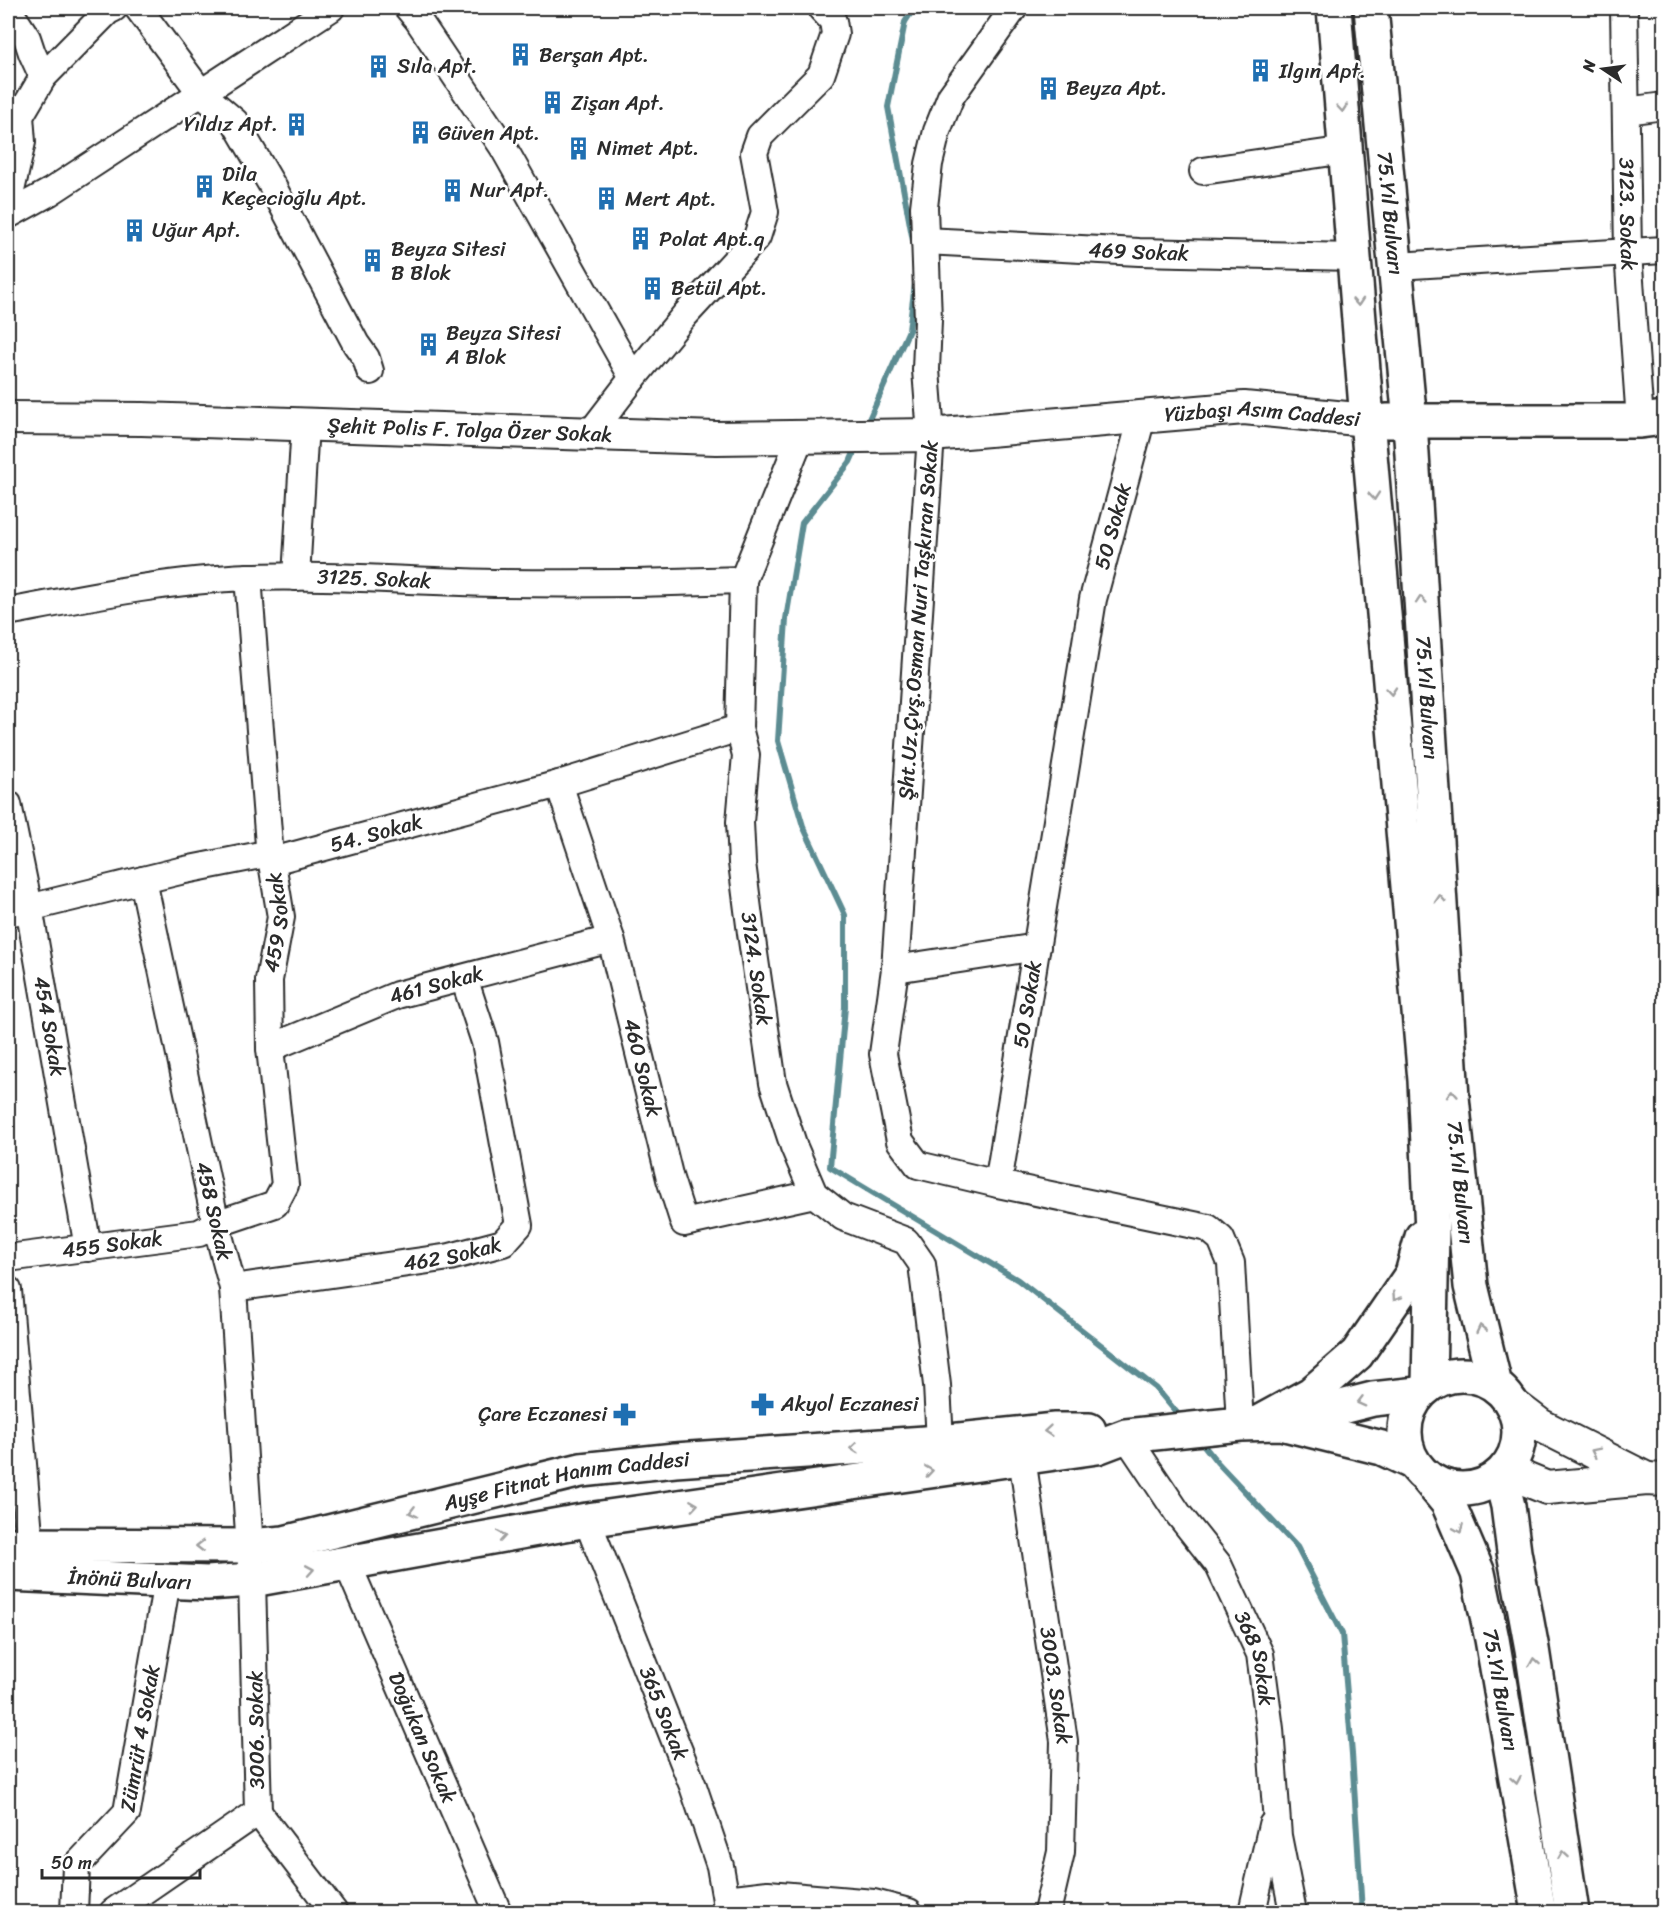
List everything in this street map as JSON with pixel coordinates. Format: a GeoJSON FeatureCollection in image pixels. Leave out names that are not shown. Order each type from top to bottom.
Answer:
{"type":"FeatureCollection","features":[{"type":"Feature","properties":{"kind":"main road","name":"75.Yıl Bulvarı"},"geometry":{"type":"LineString","coordinates":[[1334,8],[1367,420],[1425,1080],[1432,1232],[1423,1389]]}},
{"type":"Feature","properties":{"kind":"main road","name":"75.Yıl Bulvarı"},"geometry":{"type":"LineString","coordinates":[[1371,8],[1410,422],[1452,1097],[1471,1286],[1503,1394]]}},
{"type":"Feature","properties":{"kind":"main road","name":"Yüzbaşı Asım Caddesi"},"geometry":{"type":"LineString","coordinates":[[1367,420],[1410,422],[1652,419]]}},
{"type":"Feature","properties":{"kind":"main road"},"geometry":{"type":"LineString","coordinates":[[1261,1423],[1311,1394],[1357,1354],[1412,1274],[1430,1203]]}},
{"type":"Feature","properties":{"kind":"main road"},"geometry":{"type":"LineString","coordinates":[[1462,1374],[1480,1377],[1503,1394],[1517,1419],[1519,1435],[1516,1452],[1504,1471],[1484,1486],[1465,1490],[1446,1488],[1420,1471],[1405,1445],[1404,1427],[1409,1409],[1423,1389],[1444,1377],[1462,1374]]}},
{"type":"Feature","properties":{"kind":"main road","name":"Ayşe Fitnat Hanım Caddesi"},"geometry":{"type":"LineString","coordinates":[[252,1580],[595,1519],[1097,1447],[1126,1436],[1261,1423],[1423,1389]]}},
{"type":"Feature","properties":{"kind":"main road","name":"Ayşe Fitnat Hanım Caddesi"},"geometry":{"type":"LineString","coordinates":[[1261,1423],[1382,1448],[1420,1471]]}},
{"type":"Feature","properties":{"kind":"main road","name":"Ayşe Fitnat Hanım Caddesi"},"geometry":{"type":"LineString","coordinates":[[19,1545],[249,1546],[284,1543],[581,1470],[675,1460],[940,1442],[1055,1430],[1099,1430],[1126,1436]]}},
{"type":"Feature","properties":{"kind":"main road"},"geometry":{"type":"LineString","coordinates":[[581,1470],[575,1486],[575,1505],[595,1519]]}},
{"type":"Feature","properties":{"kind":"main road","name":"75.Yıl Bulvarı"},"geometry":{"type":"LineString","coordinates":[[1420,1471],[1448,1503],[1478,1573],[1492,1639],[1539,1912]]}},
{"type":"Feature","properties":{"kind":"main road","name":"75.Yıl Bulvarı"},"geometry":{"type":"LineString","coordinates":[[1504,1471],[1514,1552],[1532,1649],[1572,1912]]}},
{"type":"Feature","properties":{"kind":"main road","name":"İnönü Bulvarı"},"geometry":{"type":"LineString","coordinates":[[8,1574],[207,1583],[252,1580]]}},
{"type":"Feature","properties":{"kind":"street"},"geometry":{"type":"LineString","coordinates":[[8,204],[22,142],[20,116],[43,77],[110,8]]}},
{"type":"Feature","properties":{"kind":"street"},"geometry":{"type":"LineString","coordinates":[[138,8],[201,93],[235,122],[273,187],[356,344],[366,358],[370,371]]}},
{"type":"Feature","properties":{"kind":"street"},"geometry":{"type":"LineString","coordinates":[[8,215],[50,192],[331,8]]}},
{"type":"Feature","properties":{"kind":"street"},"geometry":{"type":"LineString","coordinates":[[408,8],[503,147],[633,378]]}},
{"type":"Feature","properties":{"kind":"street"},"geometry":{"type":"LineString","coordinates":[[590,434],[685,315],[757,237],[765,212],[754,153],[760,136],[822,75],[835,34],[833,21],[821,8]]}},
{"type":"Feature","properties":{"kind":"street","name":"Şht.Uz.Çvş.Osman Nuri Taşkıran Sokak"},"geometry":{"type":"LineString","coordinates":[[999,1184],[918,1165],[900,1141],[883,1054],[895,969],[918,435],[926,370],[928,320],[924,207],[929,164],[937,131],[951,96],[1014,8]]}},
{"type":"Feature","properties":{"kind":"street","name":"3123. Sokak"},"geometry":{"type":"LineString","coordinates":[[1624,8],[1628,253],[1652,419]]}},
{"type":"Feature","properties":{"kind":"street"},"geometry":{"type":"LineString","coordinates":[[8,9],[27,38],[43,77]]}},
{"type":"Feature","properties":{"kind":"street"},"geometry":{"type":"LineString","coordinates":[[1626,111],[1665,106]]}},
{"type":"Feature","properties":{"kind":"street"},"geometry":{"type":"LineString","coordinates":[[1203,171],[1346,150]]}},
{"type":"Feature","properties":{"kind":"street","name":"469 Sokak"},"geometry":{"type":"LineString","coordinates":[[925,241],[1139,252],[1354,257]]}},
{"type":"Feature","properties":{"kind":"street"},"geometry":{"type":"LineString","coordinates":[[1396,266],[1665,250]]}},
{"type":"Feature","properties":{"kind":"street","name":"Yüzbaşı Asım Caddesi"},"geometry":{"type":"LineString","coordinates":[[918,435],[1244,408],[1367,420]]}},
{"type":"Feature","properties":{"kind":"street","name":"50 Sokak"},"geometry":{"type":"LineString","coordinates":[[999,1184],[1093,599],[1142,417]]}},
{"type":"Feature","properties":{"kind":"street","name":"Şehit Polis F. Tolga Özer Sokak"},"geometry":{"type":"LineString","coordinates":[[8,418],[142,419],[716,438],[918,435]]}},
{"type":"Feature","properties":{"kind":"street"},"geometry":{"type":"LineString","coordinates":[[296,577],[305,424]]}},
{"type":"Feature","properties":{"kind":"street","name":"3124. Sokak"},"geometry":{"type":"LineString","coordinates":[[812,437],[743,580],[740,728],[746,755],[740,822],[742,863],[773,1083],[794,1148],[814,1194],[843,1217],[906,1241],[922,1264],[938,1385],[940,1442]]}},
{"type":"Feature","properties":{"kind":"street","name":"3125. Sokak"},"geometry":{"type":"LineString","coordinates":[[8,612],[175,584],[248,577],[502,583],[657,583],[743,580]]}},
{"type":"Feature","properties":{"kind":"street","name":"459 Sokak"},"geometry":{"type":"LineString","coordinates":[[216,1224],[275,1204],[285,1185],[270,1048],[269,980],[281,917],[271,853],[248,577]]}},
{"type":"Feature","properties":{"kind":"street","name":"54. Sokak"},"geometry":{"type":"LineString","coordinates":[[18,910],[180,871],[271,853],[280,859],[559,784],[740,728]]}},
{"type":"Feature","properties":{"kind":"street","name":"460 Sokak"},"geometry":{"type":"LineString","coordinates":[[559,784],[610,939],[670,1179],[684,1223],[814,1194]]}},
{"type":"Feature","properties":{"kind":"street","name":"454 Sokak"},"geometry":{"type":"LineString","coordinates":[[8,804],[18,910],[88,1248]]}},
{"type":"Feature","properties":{"kind":"street","name":"458 Sokak"},"geometry":{"type":"LineString","coordinates":[[143,880],[216,1224],[232,1288],[252,1580]]}},
{"type":"Feature","properties":{"kind":"street","name":"461 Sokak"},"geometry":{"type":"LineString","coordinates":[[270,1048],[397,995],[610,939]]}},
{"type":"Feature","properties":{"kind":"street"},"geometry":{"type":"LineString","coordinates":[[895,969],[1037,947]]}},
{"type":"Feature","properties":{"kind":"street","name":"462 Sokak"},"geometry":{"type":"LineString","coordinates":[[232,1288],[450,1257],[503,1243],[519,1225],[485,1042],[464,978]]}},
{"type":"Feature","properties":{"kind":"street"},"geometry":{"type":"LineString","coordinates":[[999,1184],[1208,1228],[1221,1239],[1231,1263],[1261,1423]]}},
{"type":"Feature","properties":{"kind":"street","name":"455 Sokak"},"geometry":{"type":"LineString","coordinates":[[8,1258],[199,1233],[216,1224]]}},
{"type":"Feature","properties":{"kind":"street"},"geometry":{"type":"LineString","coordinates":[[8,1290],[19,1545]]}},
{"type":"Feature","properties":{"kind":"street"},"geometry":{"type":"LineString","coordinates":[[1503,1394],[1540,1425],[1656,1479]]}},
{"type":"Feature","properties":{"kind":"street","name":"368 Sokak"},"geometry":{"type":"LineString","coordinates":[[1126,1436],[1179,1515],[1218,1564],[1260,1654],[1270,1729],[1278,1836],[1293,1912]]}},
{"type":"Feature","properties":{"kind":"street","name":"3003. Sokak"},"geometry":{"type":"LineString","coordinates":[[1022,1458],[1064,1742],[1061,1852],[1047,1912]]}},
{"type":"Feature","properties":{"kind":"street"},"geometry":{"type":"LineString","coordinates":[[1504,1471],[1547,1488],[1656,1479]]}},
{"type":"Feature","properties":{"kind":"street","name":"365 Sokak"},"geometry":{"type":"LineString","coordinates":[[595,1519],[693,1786],[720,1866],[727,1906]]}},
{"type":"Feature","properties":{"kind":"street","name":"Doğukan Sokak"},"geometry":{"type":"LineString","coordinates":[[346,1563],[498,1912]]}},
{"type":"Feature","properties":{"kind":"street","name":"3006. Sokak"},"geometry":{"type":"LineString","coordinates":[[113,1912],[258,1812],[252,1580]]}},
{"type":"Feature","properties":{"kind":"street","name":"Zümrüt 4 Sokak"},"geometry":{"type":"LineString","coordinates":[[74,1912],[76,1866],[127,1812],[167,1581]]}},
{"type":"Feature","properties":{"kind":"street"},"geometry":{"type":"LineString","coordinates":[[1252,1912],[1276,1806]]}},
{"type":"Feature","properties":{"kind":"street"},"geometry":{"type":"LineString","coordinates":[[258,1812],[334,1912]]}},
{"type":"Feature","properties":{"kind":"street"},"geometry":{"type":"LineString","coordinates":[[727,1906],[768,1894],[874,1903],[909,1912]]}},
{"type":"Feature","properties":{"kind":"waterway"},"geometry":{"type":"LineString","coordinates":[[913,241],[888,107],[905,22],[914,8]]}},
{"type":"Feature","properties":{"kind":"waterway"},"geometry":{"type":"LineString","coordinates":[[866,426],[909,330],[915,284]]}},
{"type":"Feature","properties":{"kind":"waterway"},"geometry":{"type":"LineString","coordinates":[[857,446],[850,462],[802,523],[786,619],[778,741],[803,826],[845,915],[845,1007],[830,1167],[1018,1280],[1156,1388],[1182,1419]]}},
{"type":"Feature","properties":{"kind":"waterway"},"geometry":{"type":"LineString","coordinates":[[1198,1438],[1217,1462],[1297,1547],[1342,1634],[1362,1912]]}},
{"type":"Feature","properties":{"kind":"place","name":"Berşan Apt."},"geometry":{"type":"Point","coordinates":[521,55]}},
{"type":"Feature","properties":{"kind":"place","name":"Sıla Apt."},"geometry":{"type":"Point","coordinates":[379,66]}},
{"type":"Feature","properties":{"kind":"place","name":"Ilgın Apt."},"geometry":{"type":"Point","coordinates":[1261,71]}},
{"type":"Feature","properties":{"kind":"place","name":"Beyza Apt."},"geometry":{"type":"Point","coordinates":[1048,88]}},
{"type":"Feature","properties":{"kind":"place","name":"Zişan Apt."},"geometry":{"type":"Point","coordinates":[553,103]}},
{"type":"Feature","properties":{"kind":"place","name":"Yıldız Apt."},"geometry":{"type":"Point","coordinates":[296,124]}},
{"type":"Feature","properties":{"kind":"place","name":"Güven Apt."},"geometry":{"type":"Point","coordinates":[420,133]}},
{"type":"Feature","properties":{"kind":"place","name":"Nimet Apt."},"geometry":{"type":"Point","coordinates":[579,148]}},
{"type":"Feature","properties":{"kind":"place","name":"Dila Keçecioğlu Apt."},"geometry":{"type":"Point","coordinates":[204,186]}},
{"type":"Feature","properties":{"kind":"place","name":"Nur Apt."},"geometry":{"type":"Point","coordinates":[452,190]}},
{"type":"Feature","properties":{"kind":"place","name":"Mert Apt."},"geometry":{"type":"Point","coordinates":[607,199]}},
{"type":"Feature","properties":{"kind":"place","name":"Uğur Apt."},"geometry":{"type":"Point","coordinates":[134,230]}},
{"type":"Feature","properties":{"kind":"place","name":"Polat Apt.q"},"geometry":{"type":"Point","coordinates":[641,239]}},
{"type":"Feature","properties":{"kind":"place","name":"Beyza Sitesi B Blok"},"geometry":{"type":"Point","coordinates":[373,261]}},
{"type":"Feature","properties":{"kind":"place","name":"Betül Apt."},"geometry":{"type":"Point","coordinates":[653,288]}},
{"type":"Feature","properties":{"kind":"place","name":"Beyza Sitesi A Blok"},"geometry":{"type":"Point","coordinates":[428,345]}},
{"type":"Feature","properties":{"kind":"place","name":"Akyol Eczanesi"},"geometry":{"type":"Point","coordinates":[763,1404]}},
{"type":"Feature","properties":{"kind":"place","name":"Çare Eczanesi"},"geometry":{"type":"Point","coordinates":[625,1414]}}]}
